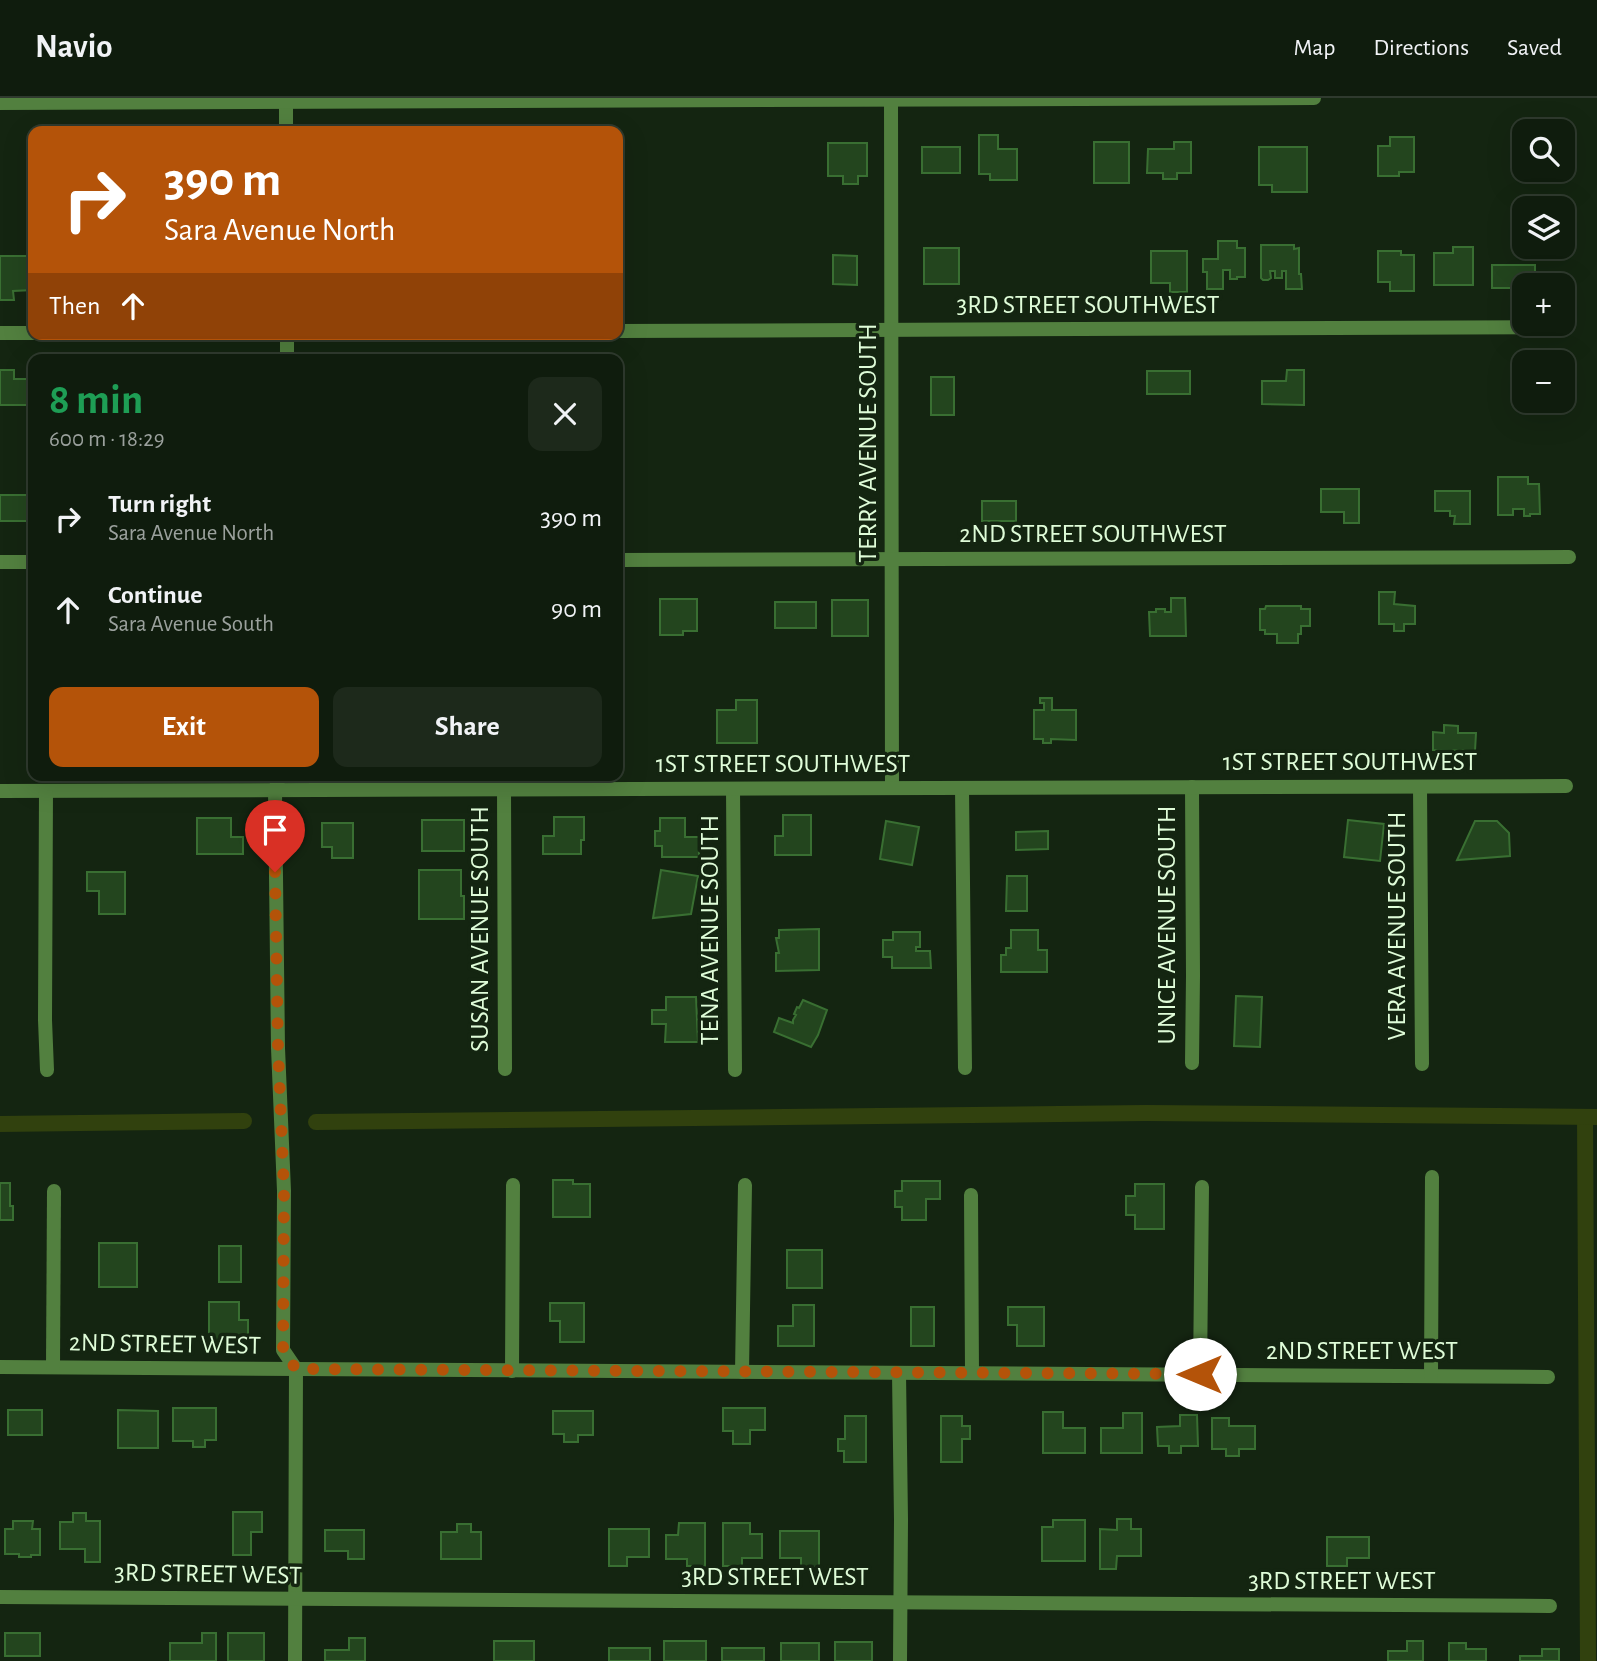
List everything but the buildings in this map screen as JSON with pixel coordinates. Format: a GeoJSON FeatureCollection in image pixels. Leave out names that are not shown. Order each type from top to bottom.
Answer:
{"type":"FeatureCollection","features":[{"type":"Feature","properties":{"kind":"street"},"geometry":{"type":"LineString","coordinates":[[0,103],[1314,98]]}},
{"type":"Feature","properties":{"kind":"street","name":"TERRY AVENUE SOUTH"},"geometry":{"type":"LineString","coordinates":[[891,99],[892,788]]}},
{"type":"Feature","properties":{"kind":"street"},"geometry":{"type":"LineString","coordinates":[[286,100],[286,126]]}},
{"type":"Feature","properties":{"kind":"street","name":"3RD STREET SOUTHWEST"},"geometry":{"type":"LineString","coordinates":[[623,331],[1512,327]]}},
{"type":"Feature","properties":{"kind":"street"},"geometry":{"type":"LineString","coordinates":[[0,333],[28,333]]}},
{"type":"Feature","properties":{"kind":"street","name":"2ND STREET SOUTHWEST"},"geometry":{"type":"LineString","coordinates":[[623,560],[1569,557]]}},
{"type":"Feature","properties":{"kind":"street"},"geometry":{"type":"LineString","coordinates":[[0,562],[28,562]]}},
{"type":"Feature","properties":{"kind":"street"},"geometry":{"type":"LineString","coordinates":[[278,781],[275,790],[278,1048],[284,1160],[283,1350],[296,1369],[295,1661]]}},
{"type":"Feature","properties":{"kind":"street","name":"1ST STREET SOUTHWEST"},"geometry":{"type":"LineString","coordinates":[[0,791],[1566,786]]}},
{"type":"Feature","properties":{"kind":"street","name":"UNICE AVENUE SOUTH"},"geometry":{"type":"LineString","coordinates":[[1192,787],[1192,1063]]}},
{"type":"Feature","properties":{"kind":"street","name":"VERA AVENUE SOUTH"},"geometry":{"type":"LineString","coordinates":[[1420,787],[1422,1064]]}},
{"type":"Feature","properties":{"kind":"street"},"geometry":{"type":"LineString","coordinates":[[962,788],[965,1068]]}},
{"type":"Feature","properties":{"kind":"street","name":"SUSAN AVENUE SOUTH"},"geometry":{"type":"LineString","coordinates":[[504,789],[505,1069]]}},
{"type":"Feature","properties":{"kind":"street","name":"TENA AVENUE SOUTH"},"geometry":{"type":"LineString","coordinates":[[733,789],[735,1070]]}},
{"type":"Feature","properties":{"kind":"street"},"geometry":{"type":"LineString","coordinates":[[46,791],[47,1070]]}},
{"type":"Feature","properties":{"kind":"street"},"geometry":{"type":"LineString","coordinates":[[1432,1177],[1432,1376]]}},
{"type":"Feature","properties":{"kind":"street"},"geometry":{"type":"LineString","coordinates":[[512,1371],[513,1185]]}},
{"type":"Feature","properties":{"kind":"street"},"geometry":{"type":"LineString","coordinates":[[742,1372],[745,1185]]}},
{"type":"Feature","properties":{"kind":"street"},"geometry":{"type":"LineString","coordinates":[[1200,1374],[1202,1187]]}},
{"type":"Feature","properties":{"kind":"street"},"geometry":{"type":"LineString","coordinates":[[53,1367],[54,1191]]}},
{"type":"Feature","properties":{"kind":"street"},"geometry":{"type":"LineString","coordinates":[[971,1195],[972,1373]]}},
{"type":"Feature","properties":{"kind":"street","name":"2ND STREET WEST"},"geometry":{"type":"LineString","coordinates":[[0,1367],[1548,1377]]}},
{"type":"Feature","properties":{"kind":"street"},"geometry":{"type":"LineString","coordinates":[[899,1373],[900,1661]]}},
{"type":"Feature","properties":{"kind":"street","name":"3RD STREET WEST"},"geometry":{"type":"LineString","coordinates":[[0,1597],[1550,1606]]}},
{"type":"Feature","properties":{"kind":"waterway"},"geometry":{"type":"LineString","coordinates":[[316,1122],[1146,1113],[1597,1117]]}},
{"type":"Feature","properties":{"kind":"waterway"},"geometry":{"type":"LineString","coordinates":[[1585,1117],[1588,1661]]}},
{"type":"Feature","properties":{"kind":"waterway"},"geometry":{"type":"LineString","coordinates":[[0,1124],[244,1121]]}},
{"type":"Feature","properties":{"kind":"route"},"geometry":{"type":"LineString","coordinates":[[275,872],[284,1191],[283,1350],[296,1369],[1200,1374]]}}]}
